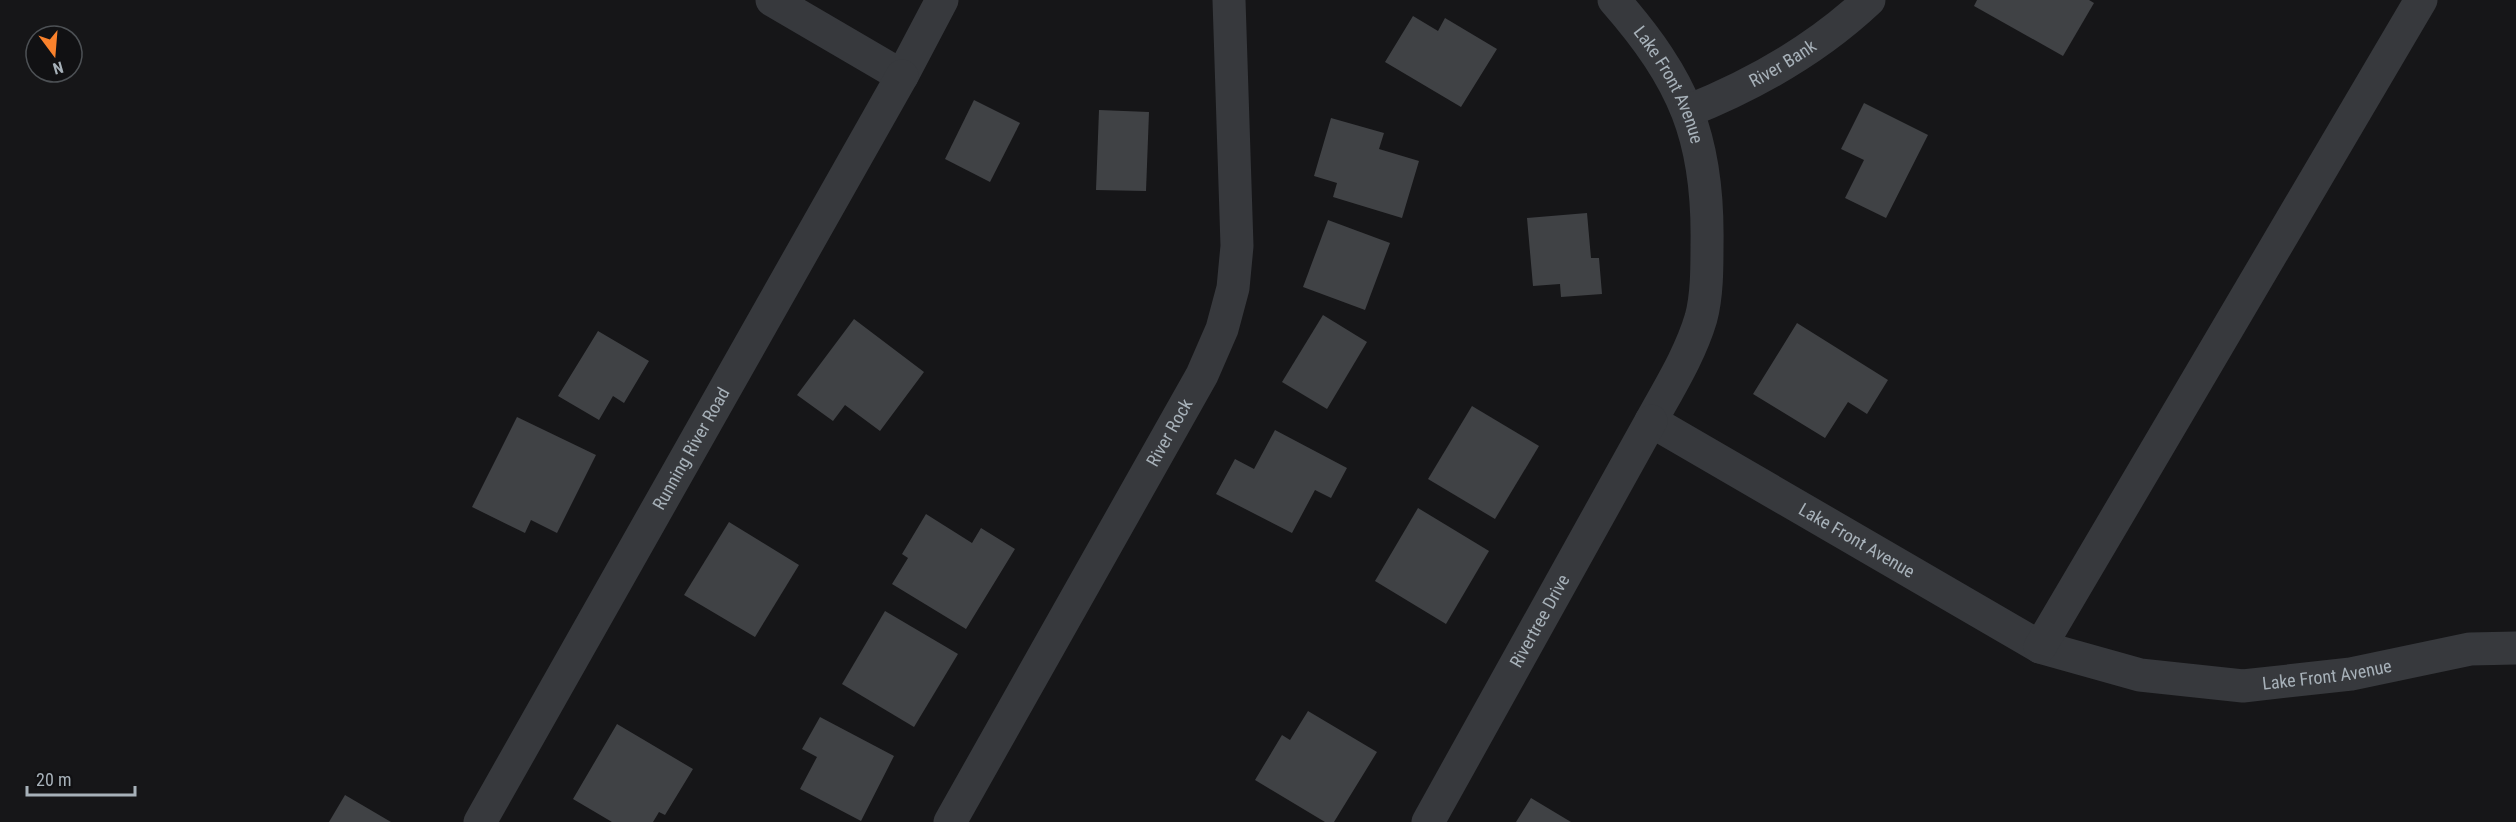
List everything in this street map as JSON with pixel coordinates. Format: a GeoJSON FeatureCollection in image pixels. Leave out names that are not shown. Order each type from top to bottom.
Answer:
{"type":"FeatureCollection","features":[{"type":"Feature","properties":{"kind":"street"},"geometry":{"type":"LineString","coordinates":[[772,0],[902,76],[942,0]]}},
{"type":"Feature","properties":{"kind":"street","name":"River Rock"},"geometry":{"type":"LineString","coordinates":[[950,822],[1202,375],[1222,329],[1233,288],[1237,246],[1229,0]]}},
{"type":"Feature","properties":{"kind":"street","name":"Lake Front Avenue"},"geometry":{"type":"LineString","coordinates":[[1614,0],[1644,34],[1670,73],[1688,111],[1701,153],[1708,207],[1707,257],[1701,316],[1684,361],[1651,421],[2040,647],[2140,675],[2243,686],[2351,674],[2470,649],[2516,648]]}},
{"type":"Feature","properties":{"kind":"street","name":"River Bank"},"geometry":{"type":"LineString","coordinates":[[1688,111],[1729,94],[1807,49],[1869,0]]}},
{"type":"Feature","properties":{"kind":"street"},"geometry":{"type":"LineString","coordinates":[[2040,647],[2421,0]]}},
{"type":"Feature","properties":{"kind":"street","name":"Running River Road"},"geometry":{"type":"LineString","coordinates":[[480,822],[902,76]]}},
{"type":"Feature","properties":{"kind":"street","name":"Rivertree Drive"},"geometry":{"type":"LineString","coordinates":[[1428,822],[1651,421]]}},
{"type":"Feature","properties":{"kind":"building"},"geometry":{"type":"Polygon","coordinates":[[[1977,0],[2089,0],[2094,3],[2063,56],[1974,6],[1977,0]]]}},
{"type":"Feature","properties":{"kind":"building"},"geometry":{"type":"Polygon","coordinates":[[[1413,16],[1438,31],[1445,18],[1497,49],[1461,107],[1385,62],[1413,16]]]}},
{"type":"Feature","properties":{"kind":"building"},"geometry":{"type":"Polygon","coordinates":[[[974,100],[1020,123],[990,182],[945,159],[974,100]]]}},
{"type":"Feature","properties":{"kind":"building"},"geometry":{"type":"Polygon","coordinates":[[[1864,103],[1928,135],[1886,218],[1845,198],[1864,160],[1841,149],[1864,103]]]}},
{"type":"Feature","properties":{"kind":"building"},"geometry":{"type":"Polygon","coordinates":[[[1099,110],[1149,112],[1146,191],[1096,190],[1099,110]]]}},
{"type":"Feature","properties":{"kind":"building"},"geometry":{"type":"Polygon","coordinates":[[[1331,118],[1384,133],[1379,149],[1419,161],[1402,218],[1333,197],[1337,183],[1314,176],[1331,118]]]}},
{"type":"Feature","properties":{"kind":"building"},"geometry":{"type":"Polygon","coordinates":[[[1587,213],[1591,258],[1599,258],[1602,294],[1561,297],[1560,284],[1533,286],[1527,218],[1587,213]]]}},
{"type":"Feature","properties":{"kind":"building"},"geometry":{"type":"Polygon","coordinates":[[[1328,220],[1390,243],[1365,310],[1303,287],[1328,220]]]}},
{"type":"Feature","properties":{"kind":"building"},"geometry":{"type":"Polygon","coordinates":[[[1323,315],[1367,342],[1327,409],[1282,382],[1323,315]]]}},
{"type":"Feature","properties":{"kind":"building"},"geometry":{"type":"Polygon","coordinates":[[[854,319],[924,372],[880,431],[845,405],[833,421],[797,395],[854,319]]]}},
{"type":"Feature","properties":{"kind":"building"},"geometry":{"type":"Polygon","coordinates":[[[1797,323],[1888,380],[1867,414],[1848,402],[1825,438],[1753,394],[1797,323]]]}},
{"type":"Feature","properties":{"kind":"building"},"geometry":{"type":"Polygon","coordinates":[[[598,331],[649,361],[624,403],[613,396],[599,420],[558,396],[598,331]]]}},
{"type":"Feature","properties":{"kind":"building"},"geometry":{"type":"Polygon","coordinates":[[[1472,406],[1539,446],[1495,519],[1428,479],[1472,406]]]}},
{"type":"Feature","properties":{"kind":"building"},"geometry":{"type":"Polygon","coordinates":[[[517,417],[596,455],[557,533],[531,520],[525,533],[472,507],[517,417]]]}},
{"type":"Feature","properties":{"kind":"building"},"geometry":{"type":"Polygon","coordinates":[[[1275,430],[1347,468],[1331,498],[1315,490],[1292,533],[1216,494],[1235,459],[1254,469],[1275,430]]]}},
{"type":"Feature","properties":{"kind":"building"},"geometry":{"type":"Polygon","coordinates":[[[1418,508],[1489,551],[1446,624],[1375,581],[1418,508]]]}},
{"type":"Feature","properties":{"kind":"building"},"geometry":{"type":"Polygon","coordinates":[[[926,514],[972,543],[981,528],[1015,549],[966,629],[892,584],[908,558],[902,554],[926,514]]]}},
{"type":"Feature","properties":{"kind":"building"},"geometry":{"type":"Polygon","coordinates":[[[729,522],[799,565],[755,637],[684,595],[729,522]]]}},
{"type":"Feature","properties":{"kind":"building"},"geometry":{"type":"Polygon","coordinates":[[[885,611],[958,654],[914,727],[842,684],[885,611]]]}},
{"type":"Feature","properties":{"kind":"building"},"geometry":{"type":"Polygon","coordinates":[[[1308,711],[1377,752],[1334,822],[1325,822],[1255,780],[1282,735],[1290,740],[1308,711]]]}},
{"type":"Feature","properties":{"kind":"building"},"geometry":{"type":"Polygon","coordinates":[[[820,717],[894,756],[861,821],[800,789],[817,757],[802,749],[820,717]]]}},
{"type":"Feature","properties":{"kind":"building"},"geometry":{"type":"Polygon","coordinates":[[[617,724],[693,769],[665,815],[659,812],[653,822],[612,822],[573,799],[617,724]]]}},
{"type":"Feature","properties":{"kind":"building"},"geometry":{"type":"Polygon","coordinates":[[[345,795],[391,822],[329,822],[345,795]]]}},
{"type":"Feature","properties":{"kind":"building"},"geometry":{"type":"Polygon","coordinates":[[[1531,798],[1571,822],[1516,822],[1531,798]]]}}]}
